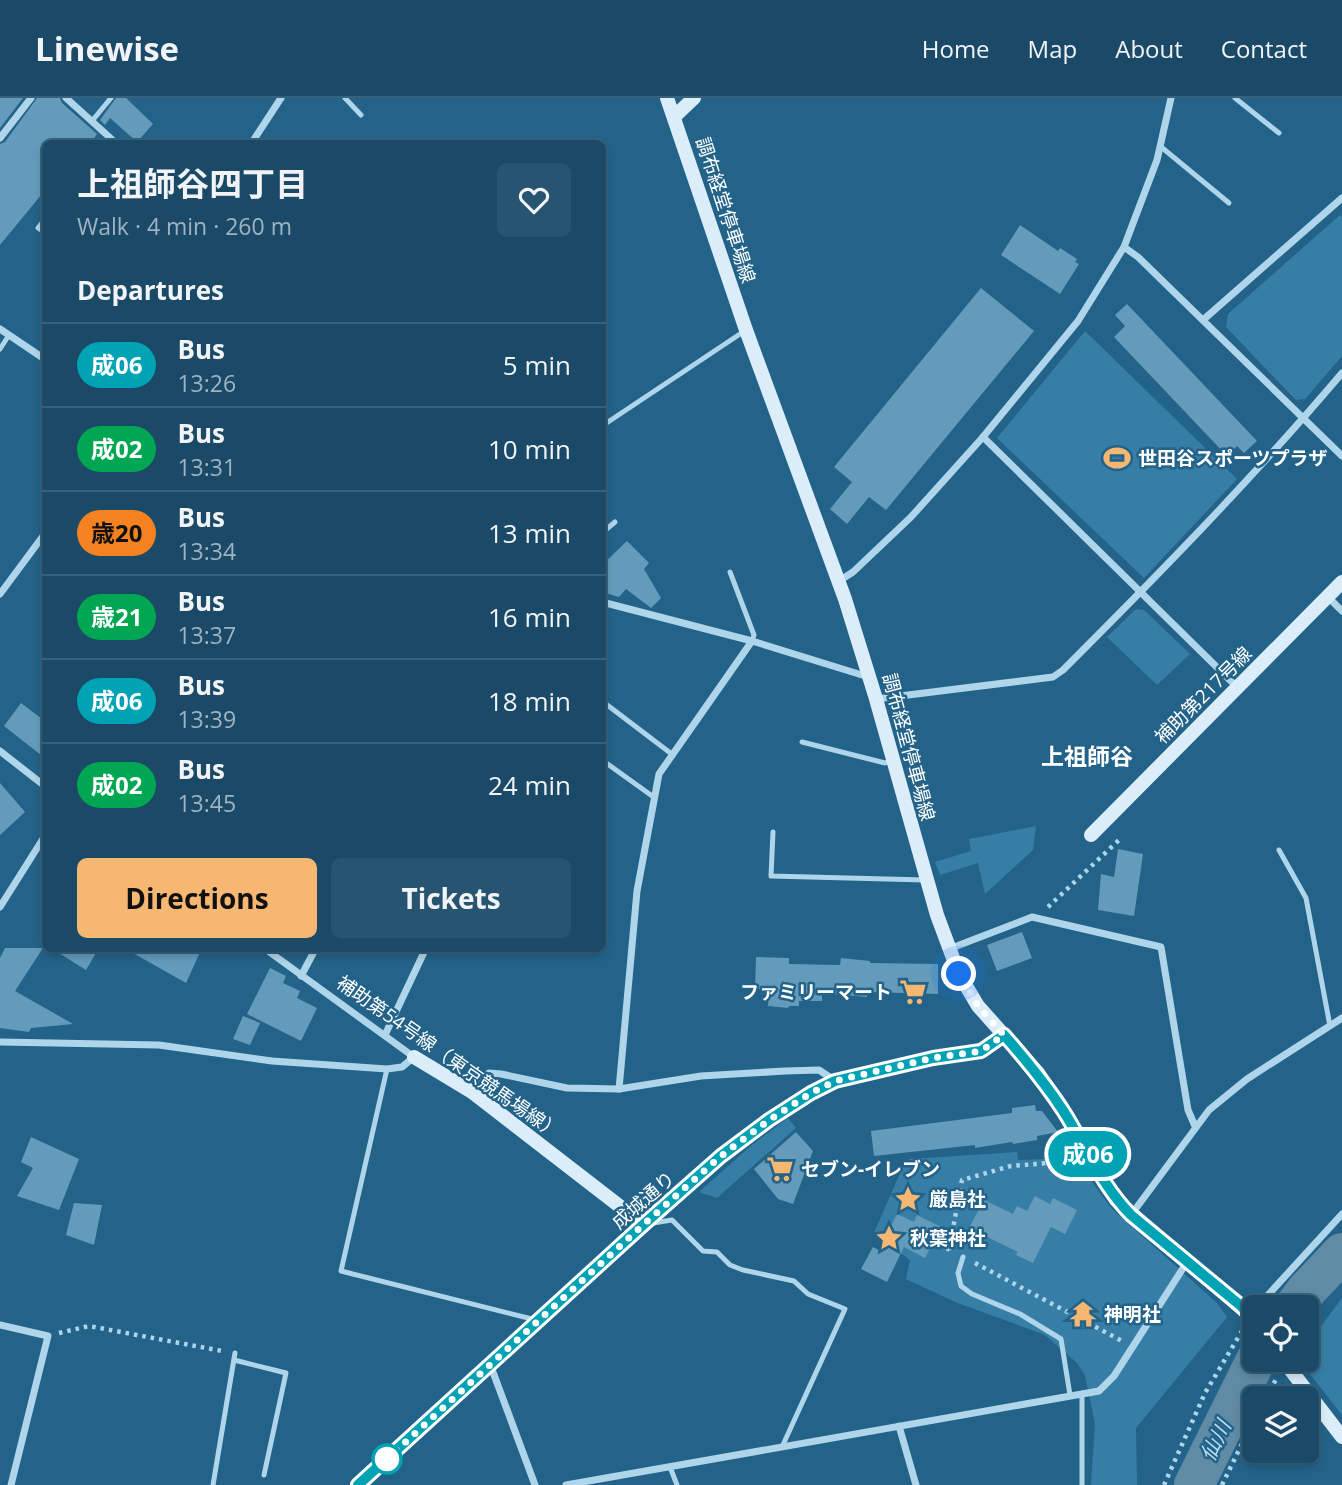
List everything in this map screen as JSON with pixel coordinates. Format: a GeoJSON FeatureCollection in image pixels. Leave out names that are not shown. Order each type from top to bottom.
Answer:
{"type":"FeatureCollection","features":[{"type":"Feature","properties":{"kind":"main road","name":"調布経堂停車場線"},"geometry":{"type":"LineString","coordinates":[[667,98],[746,330],[839,582],[869,674],[937,915],[959,974],[978,1006],[1038,1073],[1116,1200],[1187,1262],[1242,1304]]}},
{"type":"Feature","properties":{"kind":"main road"},"geometry":{"type":"LineString","coordinates":[[674,116],[694,98]]}},
{"type":"Feature","properties":{"kind":"main road","name":"補助第217号線"},"geometry":{"type":"LineString","coordinates":[[1091,835],[1342,582]]}},
{"type":"Feature","properties":{"kind":"main road","name":"成城通り"},"geometry":{"type":"LineString","coordinates":[[358,1485],[644,1224],[721,1156],[759,1127],[811,1093],[835,1081],[933,1058],[981,1051],[1004,1035]]}},
{"type":"Feature","properties":{"kind":"main road","name":"補助第54号線（東京競馬場線）"},"geometry":{"type":"LineString","coordinates":[[414,1057],[472,1092],[644,1224]]}},
{"type":"Feature","properties":{"kind":"main road"},"geometry":{"type":"LineString","coordinates":[[1293,1372],[1342,1437]]}},
{"type":"Feature","properties":{"kind":"street"},"geometry":{"type":"LineString","coordinates":[[0,138],[31,98]]}},
{"type":"Feature","properties":{"kind":"street"},"geometry":{"type":"LineString","coordinates":[[66,98],[113,140]]}},
{"type":"Feature","properties":{"kind":"street"},"geometry":{"type":"LineString","coordinates":[[254,140],[281,98]]}},
{"type":"Feature","properties":{"kind":"street"},"geometry":{"type":"LineString","coordinates":[[839,582],[911,517],[984,437],[1079,321],[1124,247],[1157,160],[1171,98]]}},
{"type":"Feature","properties":{"kind":"street"},"geometry":{"type":"LineString","coordinates":[[1203,320],[1342,198]]}},
{"type":"Feature","properties":{"kind":"street"},"geometry":{"type":"LineString","coordinates":[[1124,247],[1138,257],[1342,456]]}},
{"type":"Feature","properties":{"kind":"street"},"geometry":{"type":"LineString","coordinates":[[0,329],[42,357]]}},
{"type":"Feature","properties":{"kind":"street"},"geometry":{"type":"LineString","coordinates":[[876,699],[1053,677],[1142,591],[1303,419],[1342,373]]}},
{"type":"Feature","properties":{"kind":"street"},"geometry":{"type":"LineString","coordinates":[[984,437],[1238,687]]}},
{"type":"Feature","properties":{"kind":"street"},"geometry":{"type":"LineString","coordinates":[[0,594],[42,537]]}},
{"type":"Feature","properties":{"kind":"street"},"geometry":{"type":"LineString","coordinates":[[1327,597],[1342,611]]}},
{"type":"Feature","properties":{"kind":"street"},"geometry":{"type":"LineString","coordinates":[[606,603],[752,641],[862,676],[869,674]]}},
{"type":"Feature","properties":{"kind":"street"},"geometry":{"type":"LineString","coordinates":[[619,1089],[637,891],[659,774],[752,641]]}},
{"type":"Feature","properties":{"kind":"street"},"geometry":{"type":"LineString","coordinates":[[0,751],[42,784]]}},
{"type":"Feature","properties":{"kind":"street"},"geometry":{"type":"LineString","coordinates":[[0,907],[42,840]]}},
{"type":"Feature","properties":{"kind":"street"},"geometry":{"type":"LineString","coordinates":[[948,949],[1032,917],[1161,947],[1188,1110],[1195,1126]]}},
{"type":"Feature","properties":{"kind":"street","name":"補助第54号線（東京競馬場線）"},"geometry":{"type":"LineString","coordinates":[[269,952],[414,1057]]}},
{"type":"Feature","properties":{"kind":"street"},"geometry":{"type":"LineString","coordinates":[[301,975],[314,952]]}},
{"type":"Feature","properties":{"kind":"street"},"geometry":{"type":"LineString","coordinates":[[384,1035],[424,952]]}},
{"type":"Feature","properties":{"kind":"street"},"geometry":{"type":"LineString","coordinates":[[1131,1215],[1209,1110],[1247,1079],[1342,1018]]}},
{"type":"Feature","properties":{"kind":"street"},"geometry":{"type":"LineString","coordinates":[[0,1042],[159,1045],[272,1060],[387,1069],[402,1067],[414,1057]]}},
{"type":"Feature","properties":{"kind":"street"},"geometry":{"type":"LineString","coordinates":[[472,1092],[480,1079],[489,1073],[567,1088],[619,1089],[701,1076],[819,1070],[835,1081]]}},
{"type":"Feature","properties":{"kind":"street"},"geometry":{"type":"LineString","coordinates":[[1270,1295],[1342,1214]]}},
{"type":"Feature","properties":{"kind":"street"},"geometry":{"type":"LineString","coordinates":[[566,1485],[1099,1391],[1114,1376],[1187,1262]]}},
{"type":"Feature","properties":{"kind":"street"},"geometry":{"type":"LineString","coordinates":[[0,1325],[48,1336],[10,1485]]}},
{"type":"Feature","properties":{"kind":"street"},"geometry":{"type":"LineString","coordinates":[[490,1364],[535,1485]]}},
{"type":"Feature","properties":{"kind":"street"},"geometry":{"type":"LineString","coordinates":[[899,1426],[916,1485]]}},
{"type":"Feature","properties":{"kind":"lane"},"geometry":{"type":"LineString","coordinates":[[92,121],[111,98]]}},
{"type":"Feature","properties":{"kind":"lane"},"geometry":{"type":"LineString","coordinates":[[345,98],[361,115]]}},
{"type":"Feature","properties":{"kind":"lane"},"geometry":{"type":"LineString","coordinates":[[1235,98],[1279,133]]}},
{"type":"Feature","properties":{"kind":"lane"},"geometry":{"type":"LineString","coordinates":[[106,140],[109,136]]}},
{"type":"Feature","properties":{"kind":"lane"},"geometry":{"type":"LineString","coordinates":[[1160,146],[1229,204]]}},
{"type":"Feature","properties":{"kind":"lane"},"geometry":{"type":"LineString","coordinates":[[606,423],[746,330]]}},
{"type":"Feature","properties":{"kind":"lane"},"geometry":{"type":"LineString","coordinates":[[0,349],[9,335]]}},
{"type":"Feature","properties":{"kind":"lane"},"geometry":{"type":"LineString","coordinates":[[606,530],[615,522]]}},
{"type":"Feature","properties":{"kind":"lane"},"geometry":{"type":"LineString","coordinates":[[730,572],[754,635],[752,641]]}},
{"type":"Feature","properties":{"kind":"lane"},"geometry":{"type":"LineString","coordinates":[[606,704],[673,755]]}},
{"type":"Feature","properties":{"kind":"lane"},"geometry":{"type":"LineString","coordinates":[[802,743],[885,763],[893,760]]}},
{"type":"Feature","properties":{"kind":"lane"},"geometry":{"type":"LineString","coordinates":[[606,763],[655,798]]}},
{"type":"Feature","properties":{"kind":"lane"},"geometry":{"type":"LineString","coordinates":[[773,832],[771,876],[928,880]]}},
{"type":"Feature","properties":{"kind":"lane"},"geometry":{"type":"LineString","coordinates":[[1279,850],[1306,898],[1330,1026]]}},
{"type":"Feature","properties":{"kind":"lane"},"geometry":{"type":"LineString","coordinates":[[387,1069],[341,1272],[536,1321]]}},
{"type":"Feature","properties":{"kind":"lane"},"geometry":{"type":"LineString","coordinates":[[644,1224],[671,1220],[704,1251],[717,1252],[730,1265],[794,1281],[808,1294],[845,1309],[782,1447]]}},
{"type":"Feature","properties":{"kind":"lane"},"geometry":{"type":"LineString","coordinates":[[963,1257],[958,1273],[961,1286],[972,1294],[1020,1314],[1061,1339],[1070,1395]]}},
{"type":"Feature","properties":{"kind":"lane"},"geometry":{"type":"LineString","coordinates":[[213,1485],[235,1356],[286,1373],[264,1475]]}},
{"type":"Feature","properties":{"kind":"lane"},"geometry":{"type":"LineString","coordinates":[[1082,1485],[1083,1393]]}},
{"type":"Feature","properties":{"kind":"lane"},"geometry":{"type":"LineString","coordinates":[[670,1467],[677,1485]]}},
{"type":"Feature","properties":{"kind":"path"},"geometry":{"type":"LineString","coordinates":[[1037,917],[1119,840]]}},
{"type":"Feature","properties":{"kind":"path"},"geometry":{"type":"LineString","coordinates":[[949,1250],[962,1180],[1011,1166],[1092,1160]]}},
{"type":"Feature","properties":{"kind":"path"},"geometry":{"type":"LineString","coordinates":[[939,1244],[1132,1346]]}},
{"type":"Feature","properties":{"kind":"path"},"geometry":{"type":"LineString","coordinates":[[48,1336],[89,1326],[235,1356]]}},
{"type":"Feature","properties":{"kind":"path"},"geometry":{"type":"LineString","coordinates":[[1164,1485],[1205,1393],[1242,1333]]}},
{"type":"Feature","properties":{"kind":"path"},"geometry":{"type":"LineString","coordinates":[[1222,1485],[1242,1444]]}},
{"type":"Feature","properties":{"kind":"shaded area"},"geometry":{"type":"Polygon","coordinates":[[[1340,215],[1342,356],[1305,399],[1296,400],[1226,327],[1228,314],[1340,215]]]}},
{"type":"Feature","properties":{"kind":"shaded area","name":"世田谷スポーツプラザ"},"geometry":{"type":"Polygon","coordinates":[[[1085,331],[1237,479],[1144,578],[997,438],[1085,331]]]}},
{"type":"Feature","properties":{"kind":"shaded area"},"geometry":{"type":"Polygon","coordinates":[[[1136,609],[1144,610],[1190,654],[1157,685],[1107,637],[1136,609]]]}},
{"type":"Feature","properties":{"kind":"shaded area"},"geometry":{"type":"Polygon","coordinates":[[[1036,826],[1033,850],[985,894],[978,863],[940,875],[935,862],[971,851],[969,839],[1036,826]]]}},
{"type":"Feature","properties":{"kind":"shaded area"},"geometry":{"type":"Polygon","coordinates":[[[788,1118],[796,1128],[717,1198],[699,1192],[752,1145],[788,1118]]]}},
{"type":"Feature","properties":{"kind":"shaded area"},"geometry":{"type":"Polygon","coordinates":[[[1017,1152],[1018,1160],[1075,1158],[1111,1208],[1217,1303],[1227,1317],[1136,1428],[1137,1485],[1091,1485],[1095,1424],[1085,1375],[1077,1363],[1045,1335],[955,1302],[906,1279],[910,1260],[874,1233],[904,1164],[911,1163],[909,1159],[1017,1152]]]}},
{"type":"Feature","properties":{"kind":"shaded area"},"geometry":{"type":"Polygon","coordinates":[[[1342,1298],[1342,1415],[1308,1372],[1319,1372],[1319,1329],[1342,1298]]]}},
{"type":"Feature","properties":{"kind":"building"},"geometry":{"type":"Polygon","coordinates":[[[0,98],[23,98],[0,128],[0,98]]]}},
{"type":"Feature","properties":{"kind":"building"},"geometry":{"type":"Polygon","coordinates":[[[37,98],[60,98],[62,103],[97,134],[93,140],[42,140],[42,194],[0,245],[0,144],[5,142],[37,98]]]}},
{"type":"Feature","properties":{"kind":"building"},"geometry":{"type":"Polygon","coordinates":[[[116,98],[126,98],[153,124],[139,140],[135,140],[110,118],[105,125],[100,120],[116,98]]]}},
{"type":"Feature","properties":{"kind":"building"},"geometry":{"type":"Polygon","coordinates":[[[1020,225],[1058,251],[1060,248],[1077,259],[1075,262],[1079,264],[1060,294],[1001,255],[1020,225]]]}},
{"type":"Feature","properties":{"kind":"building"},"geometry":{"type":"Polygon","coordinates":[[[981,288],[1034,331],[886,510],[869,497],[847,524],[830,509],[852,482],[834,467],[981,288]]]}},
{"type":"Feature","properties":{"kind":"building"},"geometry":{"type":"Polygon","coordinates":[[[1127,304],[1257,441],[1244,453],[1237,446],[1227,456],[1114,337],[1125,326],[1115,315],[1127,304]]]}},
{"type":"Feature","properties":{"kind":"building"},"geometry":{"type":"Polygon","coordinates":[[[627,541],[649,563],[644,569],[661,598],[651,608],[626,589],[619,597],[606,593],[606,561],[627,541]]]}},
{"type":"Feature","properties":{"kind":"building"},"geometry":{"type":"Polygon","coordinates":[[[21,703],[42,719],[42,756],[4,726],[21,703]]]}},
{"type":"Feature","properties":{"kind":"building"},"geometry":{"type":"Polygon","coordinates":[[[0,783],[25,812],[0,835],[0,783]]]}},
{"type":"Feature","properties":{"kind":"building"},"geometry":{"type":"Polygon","coordinates":[[[1118,849],[1143,854],[1134,916],[1098,910],[1101,874],[1114,877],[1118,849]]]}},
{"type":"Feature","properties":{"kind":"building"},"geometry":{"type":"Polygon","coordinates":[[[1022,932],[1032,958],[997,971],[987,945],[1022,932]]]}},
{"type":"Feature","properties":{"kind":"building"},"geometry":{"type":"Polygon","coordinates":[[[5,948],[42,948],[15,991],[73,1024],[31,1028],[29,1032],[0,1028],[0,958],[5,948]]]}},
{"type":"Feature","properties":{"kind":"building"},"geometry":{"type":"Polygon","coordinates":[[[57,952],[97,952],[86,970],[57,952]]]}},
{"type":"Feature","properties":{"kind":"building"},"geometry":{"type":"Polygon","coordinates":[[[131,952],[200,952],[186,983],[131,952]]]}},
{"type":"Feature","properties":{"kind":"building"},"geometry":{"type":"Polygon","coordinates":[[[756,957],[789,958],[789,964],[840,965],[841,958],[870,963],[938,964],[938,994],[867,992],[867,997],[822,993],[822,1001],[799,1001],[799,1006],[788,1008],[768,1006],[769,989],[755,989],[756,957]]]}},
{"type":"Feature","properties":{"kind":"building"},"geometry":{"type":"Polygon","coordinates":[[[270,968],[286,976],[283,983],[300,991],[297,998],[317,1008],[301,1041],[247,1014],[270,968]]]}},
{"type":"Feature","properties":{"kind":"building"},"geometry":{"type":"Polygon","coordinates":[[[243,1016],[260,1023],[250,1045],[233,1039],[243,1016]]]}},
{"type":"Feature","properties":{"kind":"building"},"geometry":{"type":"Polygon","coordinates":[[[1035,1105],[1036,1111],[1042,1111],[1058,1132],[1037,1136],[1037,1140],[1013,1144],[975,1148],[975,1145],[874,1156],[871,1131],[1012,1113],[1012,1108],[1035,1105]]]}},
{"type":"Feature","properties":{"kind":"building"},"geometry":{"type":"Polygon","coordinates":[[[796,1132],[813,1151],[793,1204],[778,1199],[754,1169],[796,1132]]]}},
{"type":"Feature","properties":{"kind":"building"},"geometry":{"type":"Polygon","coordinates":[[[31,1137],[79,1159],[59,1210],[17,1196],[33,1168],[21,1162],[31,1137]]]}},
{"type":"Feature","properties":{"kind":"building"},"geometry":{"type":"Polygon","coordinates":[[[1035,1196],[1050,1204],[1053,1198],[1077,1210],[1065,1234],[1051,1227],[1033,1263],[1016,1255],[1018,1252],[969,1228],[984,1200],[1013,1214],[1017,1206],[1027,1211],[1035,1196]]]}},
{"type":"Feature","properties":{"kind":"building"},"geometry":{"type":"Polygon","coordinates":[[[74,1203],[102,1205],[94,1245],[66,1235],[74,1203]]]}},
{"type":"Feature","properties":{"kind":"building"},"geometry":{"type":"Polygon","coordinates":[[[897,1214],[914,1222],[917,1215],[941,1227],[925,1258],[904,1247],[887,1282],[861,1269],[873,1247],[879,1250],[897,1214]]]}},
{"type":"Feature","properties":{"kind":"waterway","name":"仙川"},"geometry":{"type":"LineString","coordinates":[[1303,1295],[1342,1253]]}},
{"type":"Feature","properties":{"kind":"waterway","name":"仙川"},"geometry":{"type":"LineString","coordinates":[[1194,1485],[1250,1372]]}},
{"type":"Feature","properties":{"kind":"bus line","name":"成06"},"geometry":{"type":"LineString","coordinates":[[358,1485],[644,1224],[721,1156],[769,1120],[835,1081],[933,1058],[981,1051],[1004,1035],[1038,1073],[1116,1200],[1242,1307]]}},
{"type":"Feature","properties":{"kind":"place","name":"世田谷スポーツプラザ"},"geometry":{"type":"Point","coordinates":[1117,458]}},
{"type":"Feature","properties":{"kind":"place","name":"ファミリーマート"},"geometry":{"type":"Point","coordinates":[913,992]}},
{"type":"Feature","properties":{"kind":"place","name":"セブン-イレブン"},"geometry":{"type":"Point","coordinates":[780,1169]}},
{"type":"Feature","properties":{"kind":"place","name":"厳島社"},"geometry":{"type":"Point","coordinates":[908,1199]}},
{"type":"Feature","properties":{"kind":"place","name":"秋葉神社"},"geometry":{"type":"Point","coordinates":[889,1238]}},
{"type":"Feature","properties":{"kind":"place","name":"神明社"},"geometry":{"type":"Point","coordinates":[1083,1314]}},
{"type":"Feature","properties":{"kind":"district","name":"上祖師谷"},"geometry":{"type":"Point","coordinates":[1087,757]}},
{"type":"Feature","properties":{"kind":"route"},"geometry":{"type":"LineString","coordinates":[[387,1459],[644,1224],[721,1156],[769,1120],[835,1081],[933,1058],[981,1051],[1004,1035],[978,1006],[959,974]]}}]}
